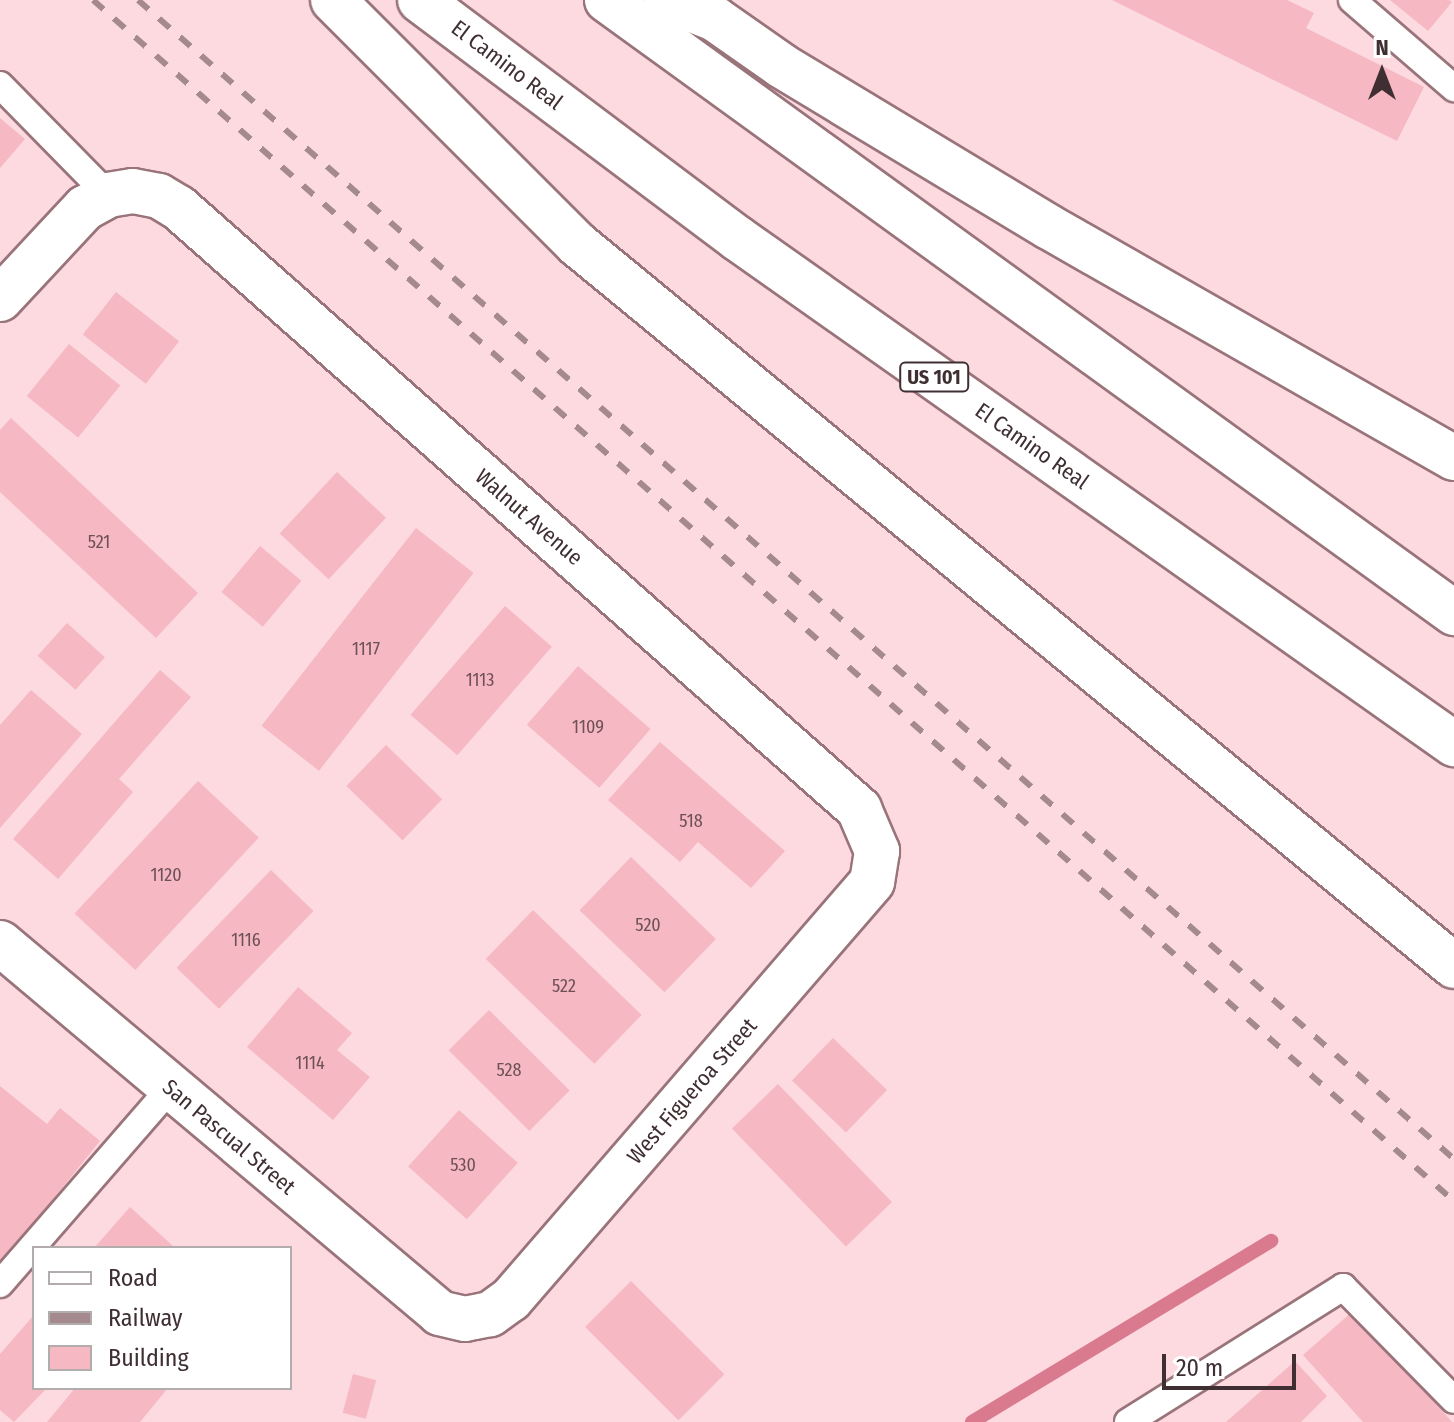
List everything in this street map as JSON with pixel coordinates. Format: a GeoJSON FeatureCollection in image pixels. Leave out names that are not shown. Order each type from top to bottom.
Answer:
{"type":"FeatureCollection","features":[{"type":"Feature","properties":{"kind":"main road"},"geometry":{"type":"LineString","coordinates":[[333,0],[577,244],[1454,966]]}},
{"type":"Feature","properties":{"kind":"main road","name":"El Camino Real"},"geometry":{"type":"LineString","coordinates":[[420,0],[737,238],[1454,744]]}},
{"type":"Feature","properties":{"kind":"main road"},"geometry":{"type":"LineString","coordinates":[[607,0],[1454,613]]}},
{"type":"Feature","properties":{"kind":"main road"},"geometry":{"type":"LineString","coordinates":[[667,0],[715,19],[782,66],[1049,227],[1454,458]]}},
{"type":"Feature","properties":{"kind":"main road","name":"Walnut Avenue"},"geometry":{"type":"LineString","coordinates":[[108,195],[133,191],[159,196],[179,208],[859,809],[872,832]]}},
{"type":"Feature","properties":{"kind":"main road"},"geometry":{"type":"LineString","coordinates":[[0,299],[85,208],[108,195]]}},
{"type":"Feature","properties":{"kind":"main road","name":"West Figueroa Street"},"geometry":{"type":"LineString","coordinates":[[465,1319],[490,1314],[511,1299],[872,882],[877,851],[872,832]]}},
{"type":"Feature","properties":{"kind":"main road","name":"San Pascual Street"},"geometry":{"type":"LineString","coordinates":[[0,943],[440,1313],[465,1319]]}},
{"type":"Feature","properties":{"kind":"lane"},"geometry":{"type":"LineString","coordinates":[[1352,0],[1454,88]]}},
{"type":"Feature","properties":{"kind":"lane"},"geometry":{"type":"LineString","coordinates":[[0,85],[108,195]]}},
{"type":"Feature","properties":{"kind":"lane"},"geometry":{"type":"LineString","coordinates":[[33,1246],[171,1087]]}},
{"type":"Feature","properties":{"kind":"lane"},"geometry":{"type":"LineString","coordinates":[[0,1284],[32,1247]]}},
{"type":"Feature","properties":{"kind":"lane"},"geometry":{"type":"LineString","coordinates":[[1128,1422],[1343,1287],[1454,1400]]}},
{"type":"Feature","properties":{"kind":"building"},"geometry":{"type":"Polygon","coordinates":[[[1112,0],[1287,0],[1314,13],[1306,28],[1424,87],[1397,141],[1112,0]]]}},
{"type":"Feature","properties":{"kind":"building"},"geometry":{"type":"Polygon","coordinates":[[[1390,0],[1449,0],[1452,2],[1428,31],[1390,0]]]}},
{"type":"Feature","properties":{"kind":"building"},"geometry":{"type":"Polygon","coordinates":[[[0,118],[25,139],[0,168],[0,118]]]}},
{"type":"Feature","properties":{"kind":"building"},"geometry":{"type":"Polygon","coordinates":[[[116,292],[179,341],[146,384],[83,335],[116,292]]]}},
{"type":"Feature","properties":{"kind":"building"},"geometry":{"type":"Polygon","coordinates":[[[69,344],[120,386],[78,438],[27,396],[69,344]]]}},
{"type":"Feature","properties":{"kind":"building"},"geometry":{"type":"Polygon","coordinates":[[[11,418],[198,593],[156,638],[0,492],[0,430],[11,418]]]}},
{"type":"Feature","properties":{"kind":"building"},"geometry":{"type":"Polygon","coordinates":[[[337,472],[386,518],[329,579],[280,533],[337,472]]]}},
{"type":"Feature","properties":{"kind":"building"},"geometry":{"type":"Polygon","coordinates":[[[416,528],[474,573],[319,771],[261,726],[416,528]]]}},
{"type":"Feature","properties":{"kind":"building"},"geometry":{"type":"Polygon","coordinates":[[[260,546],[301,581],[263,627],[221,592],[260,546]]]}},
{"type":"Feature","properties":{"kind":"building"},"geometry":{"type":"Polygon","coordinates":[[[505,606],[552,647],[457,755],[411,715],[505,606]]]}},
{"type":"Feature","properties":{"kind":"building"},"geometry":{"type":"Polygon","coordinates":[[[67,623],[105,657],[75,690],[38,656],[67,623]]]}},
{"type":"Feature","properties":{"kind":"building"},"geometry":{"type":"Polygon","coordinates":[[[578,666],[650,729],[599,788],[527,725],[578,666]]]}},
{"type":"Feature","properties":{"kind":"building"},"geometry":{"type":"Polygon","coordinates":[[[160,670],[191,697],[119,779],[133,792],[58,879],[13,839],[160,670]]]}},
{"type":"Feature","properties":{"kind":"building"},"geometry":{"type":"Polygon","coordinates":[[[31,690],[82,734],[0,828],[0,725],[31,690]]]}},
{"type":"Feature","properties":{"kind":"building"},"geometry":{"type":"Polygon","coordinates":[[[660,742],[785,851],[751,888],[698,842],[680,862],[608,800],[660,742]]]}},
{"type":"Feature","properties":{"kind":"building"},"geometry":{"type":"Polygon","coordinates":[[[386,745],[442,799],[403,840],[346,786],[386,745]]]}},
{"type":"Feature","properties":{"kind":"building"},"geometry":{"type":"Polygon","coordinates":[[[198,781],[259,838],[135,970],[75,913],[198,781]]]}},
{"type":"Feature","properties":{"kind":"building"},"geometry":{"type":"Polygon","coordinates":[[[631,857],[716,939],[664,992],[580,910],[631,857]]]}},
{"type":"Feature","properties":{"kind":"building"},"geometry":{"type":"Polygon","coordinates":[[[271,870],[313,911],[219,1009],[177,968],[271,870]]]}},
{"type":"Feature","properties":{"kind":"building"},"geometry":{"type":"Polygon","coordinates":[[[533,910],[642,1015],[594,1064],[486,959],[533,910]]]}},
{"type":"Feature","properties":{"kind":"building"},"geometry":{"type":"Polygon","coordinates":[[[298,987],[352,1033],[337,1050],[370,1077],[333,1120],[247,1047],[298,987]]]}},
{"type":"Feature","properties":{"kind":"building"},"geometry":{"type":"Polygon","coordinates":[[[489,1010],[570,1091],[529,1131],[449,1050],[489,1010]]]}},
{"type":"Feature","properties":{"kind":"building"},"geometry":{"type":"Polygon","coordinates":[[[833,1038],[887,1090],[846,1133],[792,1080],[833,1038]]]}},
{"type":"Feature","properties":{"kind":"building"},"geometry":{"type":"Polygon","coordinates":[[[778,1084],[892,1202],[846,1246],[732,1128],[778,1084]]]}},
{"type":"Feature","properties":{"kind":"building"},"geometry":{"type":"Polygon","coordinates":[[[0,1086],[47,1124],[60,1108],[100,1141],[0,1265],[0,1086]]]}},
{"type":"Feature","properties":{"kind":"building"},"geometry":{"type":"Polygon","coordinates":[[[459,1110],[518,1163],[467,1219],[408,1166],[459,1110]]]}},
{"type":"Feature","properties":{"kind":"building"},"geometry":{"type":"Polygon","coordinates":[[[130,1207],[173,1246],[96,1246],[130,1207]]]}},
{"type":"Feature","properties":{"kind":"building"},"geometry":{"type":"Polygon","coordinates":[[[631,1281],[724,1374],[678,1420],[585,1327],[631,1281]]]}},
{"type":"Feature","properties":{"kind":"building"},"geometry":{"type":"Polygon","coordinates":[[[1353,1311],[1452,1422],[1363,1422],[1303,1355],[1353,1311]]]}},
{"type":"Feature","properties":{"kind":"building"},"geometry":{"type":"Polygon","coordinates":[[[32,1317],[32,1390],[45,1390],[14,1422],[0,1410],[0,1354],[32,1317]]]}},
{"type":"Feature","properties":{"kind":"building"},"geometry":{"type":"Polygon","coordinates":[[[1295,1361],[1327,1396],[1301,1422],[1226,1422],[1295,1361]]]}},
{"type":"Feature","properties":{"kind":"building"},"geometry":{"type":"Polygon","coordinates":[[[353,1374],[376,1380],[366,1419],[343,1413],[353,1374]]]}},
{"type":"Feature","properties":{"kind":"building"},"geometry":{"type":"Polygon","coordinates":[[[73,1390],[166,1390],[140,1422],[47,1422],[73,1390]]]}},
{"type":"Feature","properties":{"kind":"waterway"},"geometry":{"type":"LineString","coordinates":[[972,1422],[1271,1241]]}},
{"type":"Feature","properties":{"kind":"railway"},"geometry":{"type":"LineString","coordinates":[[93,0],[1454,1201]]}},
{"type":"Feature","properties":{"kind":"railway"},"geometry":{"type":"LineString","coordinates":[[138,0],[1454,1159]]}}]}
